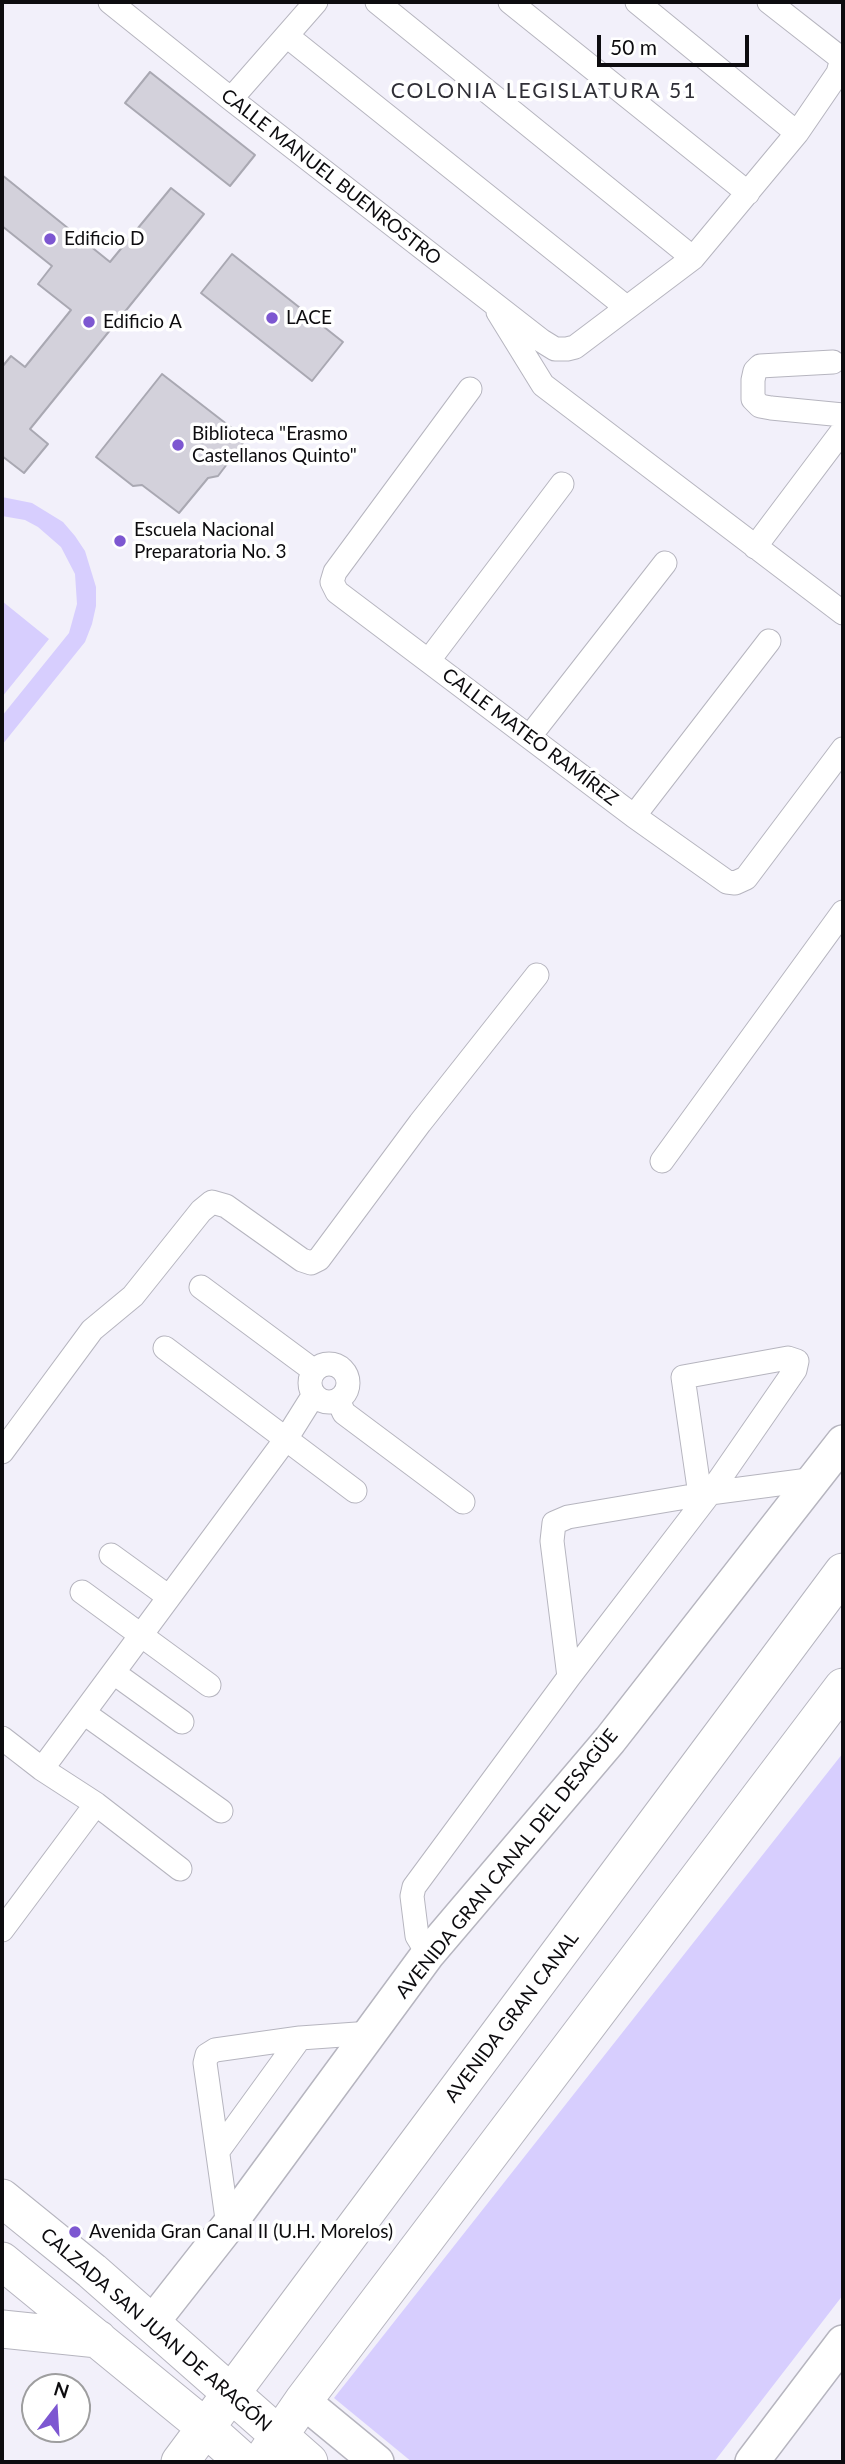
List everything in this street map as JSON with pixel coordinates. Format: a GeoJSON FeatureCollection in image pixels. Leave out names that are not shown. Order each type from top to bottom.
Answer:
{"type":"FeatureCollection","features":[{"type":"Feature","properties":{"kind":"main road","name":"AVENIDA GRAN CANAL"},"geometry":{"type":"LineString","coordinates":[[180,2462],[843,1572]]}},
{"type":"Feature","properties":{"kind":"main road"},"geometry":{"type":"LineString","coordinates":[[270,2449],[303,2401],[843,1687]]}},
{"type":"Feature","properties":{"kind":"main road","name":"CALZADA SAN JUAN DE ARAGÓN"},"geometry":{"type":"LineString","coordinates":[[2,2199],[92,2272],[231,2394],[270,2449],[309,2462]]}},
{"type":"Feature","properties":{"kind":"main road"},"geometry":{"type":"LineString","coordinates":[[2,2261],[244,2462]]}},
{"type":"Feature","properties":{"kind":"main road"},"geometry":{"type":"LineString","coordinates":[[2,2329],[98,2339]]}},
{"type":"Feature","properties":{"kind":"street","name":"CALLE MANUEL BUENROSTRO"},"geometry":{"type":"LineString","coordinates":[[110,2],[555,349],[575,347],[626,307]]}},
{"type":"Feature","properties":{"kind":"street"},"geometry":{"type":"LineString","coordinates":[[231,99],[316,2]]}},
{"type":"Feature","properties":{"kind":"street"},"geometry":{"type":"LineString","coordinates":[[377,2],[693,258]]}},
{"type":"Feature","properties":{"kind":"street"},"geometry":{"type":"LineString","coordinates":[[510,2],[748,192]]}},
{"type":"Feature","properties":{"kind":"street"},"geometry":{"type":"LineString","coordinates":[[637,2],[797,133]]}},
{"type":"Feature","properties":{"kind":"street"},"geometry":{"type":"LineString","coordinates":[[287,36],[626,307],[693,258],[797,133],[838,74],[841,62],[838,57],[769,2]]}},
{"type":"Feature","properties":{"kind":"street"},"geometry":{"type":"LineString","coordinates":[[493,303],[523,357],[543,385],[843,613]]}},
{"type":"Feature","properties":{"kind":"street"},"geometry":{"type":"LineString","coordinates":[[833,362],[760,366],[755,371],[753,380],[753,399],[760,406],[771,408],[843,415]]}},
{"type":"Feature","properties":{"kind":"street","name":"CALLE MATEO RAMÍREZ"},"geometry":{"type":"LineString","coordinates":[[470,389],[335,572],[332,582],[337,592],[720,879],[735,883],[747,878],[843,749]]}},
{"type":"Feature","properties":{"kind":"street"},"geometry":{"type":"LineString","coordinates":[[755,547],[843,430]]}},
{"type":"Feature","properties":{"kind":"street"},"geometry":{"type":"LineString","coordinates":[[429,660],[562,484]]}},
{"type":"Feature","properties":{"kind":"street"},"geometry":{"type":"LineString","coordinates":[[530,736],[664,563]]}},
{"type":"Feature","properties":{"kind":"street"},"geometry":{"type":"LineString","coordinates":[[634,816],[769,641]]}},
{"type":"Feature","properties":{"kind":"street"},"geometry":{"type":"LineString","coordinates":[[662,1161],[843,912]]}},
{"type":"Feature","properties":{"kind":"street"},"geometry":{"type":"LineString","coordinates":[[819,944],[843,941]]}},
{"type":"Feature","properties":{"kind":"street"},"geometry":{"type":"LineString","coordinates":[[2,1452],[92,1330],[133,1296],[212,1202],[226,1206],[302,1260],[311,1263],[318,1259],[420,1123],[537,975]]}},
{"type":"Feature","properties":{"kind":"street"},"geometry":{"type":"LineString","coordinates":[[201,1287],[313,1370]]}},
{"type":"Feature","properties":{"kind":"street"},"geometry":{"type":"LineString","coordinates":[[165,1348],[355,1491]]}},
{"type":"Feature","properties":{"kind":"street"},"geometry":{"type":"LineString","coordinates":[[428,1955],[417,1936],[412,1896],[414,1887],[705,1494],[794,1370],[797,1361],[793,1359],[683,1377],[705,1494]]}},
{"type":"Feature","properties":{"kind":"street"},"geometry":{"type":"LineString","coordinates":[[332,1364],[344,1370],[347,1389],[338,1400],[325,1402],[313,1396],[309,1383],[313,1370],[318,1366],[332,1364]]}},
{"type":"Feature","properties":{"kind":"street"},"geometry":{"type":"LineString","coordinates":[[42,1769],[286,1439],[313,1396]]}},
{"type":"Feature","properties":{"kind":"street"},"geometry":{"type":"LineString","coordinates":[[338,1400],[344,1413],[463,1502]]}},
{"type":"Feature","properties":{"kind":"street","name":"AVENIDA GRAN CANAL DEL DESAGÜE"},"geometry":{"type":"LineString","coordinates":[[151,2324],[228,2226],[428,1955],[610,1740],[843,1442]]}},
{"type":"Feature","properties":{"kind":"street"},"geometry":{"type":"LineString","coordinates":[[569,1677],[552,1541],[554,1522],[561,1518],[705,1494],[816,1479]]}},
{"type":"Feature","properties":{"kind":"street"},"geometry":{"type":"LineString","coordinates":[[111,1555],[169,1597]]}},
{"type":"Feature","properties":{"kind":"street"},"geometry":{"type":"LineString","coordinates":[[82,1592],[209,1685]]}},
{"type":"Feature","properties":{"kind":"street"},"geometry":{"type":"LineString","coordinates":[[114,1673],[183,1722]]}},
{"type":"Feature","properties":{"kind":"street"},"geometry":{"type":"LineString","coordinates":[[84,1713],[221,1811]]}},
{"type":"Feature","properties":{"kind":"street"},"geometry":{"type":"LineString","coordinates":[[2,1738],[42,1769],[96,1804],[180,1869]]}},
{"type":"Feature","properties":{"kind":"street"},"geometry":{"type":"LineString","coordinates":[[2,1930],[10,1902],[96,1804]]}},
{"type":"Feature","properties":{"kind":"street"},"geometry":{"type":"LineString","coordinates":[[228,2226],[205,2063],[208,2055],[215,2050],[300,2038],[371,2033]]}},
{"type":"Feature","properties":{"kind":"street"},"geometry":{"type":"LineString","coordinates":[[218,2151],[300,2038]]}},
{"type":"Feature","properties":{"kind":"street"},"geometry":{"type":"LineString","coordinates":[[752,2462],[843,2342]]}},
{"type":"Feature","properties":{"kind":"street"},"geometry":{"type":"LineString","coordinates":[[303,2401],[377,2462]]}},
{"type":"Feature","properties":{"kind":"street"},"geometry":{"type":"LineString","coordinates":[[270,2449],[293,2433],[322,2438],[351,2462]]}},
{"type":"Feature","properties":{"kind":"shaded area"},"geometry":{"type":"Polygon","coordinates":[[[2,497],[32,503],[63,522],[85,551],[96,587],[96,606],[85,642],[2,745],[2,716],[69,633],[77,604],[75,574],[61,547],[38,527],[25,520],[2,516],[2,497]]]}},
{"type":"Feature","properties":{"kind":"shaded area"},"geometry":{"type":"Polygon","coordinates":[[[2,601],[49,639],[2,697],[2,601]]]}},
{"type":"Feature","properties":{"kind":"shaded area"},"geometry":{"type":"Polygon","coordinates":[[[843,1753],[843,2295],[714,2462],[412,2462],[334,2398],[843,1753]]]}},
{"type":"Feature","properties":{"kind":"building"},"geometry":{"type":"Polygon","coordinates":[[[150,72],[255,155],[230,186],[125,103],[150,72]]]}},
{"type":"Feature","properties":{"kind":"building"},"geometry":{"type":"Polygon","coordinates":[[[2,175],[110,262],[171,188],[204,214],[30,429],[48,444],[24,473],[2,456],[2,367],[11,356],[25,367],[71,310],[38,284],[52,266],[2,226],[2,175]]]}},
{"type":"Feature","properties":{"kind":"building","name":"LACE"},"geometry":{"type":"Polygon","coordinates":[[[232,254],[343,342],[312,381],[201,293],[232,254]]]}},
{"type":"Feature","properties":{"kind":"building","name":"Biblioteca \"Erasmo Castellanos Quinto\""},"geometry":{"type":"Polygon","coordinates":[[[162,374],[246,439],[218,476],[208,478],[179,513],[142,485],[133,486],[96,457],[162,374]]]}},
{"type":"Feature","properties":{"kind":"place","name":"Edificio D"},"geometry":{"type":"Point","coordinates":[50,239]}},
{"type":"Feature","properties":{"kind":"place","name":"LACE"},"geometry":{"type":"Point","coordinates":[272,318]}},
{"type":"Feature","properties":{"kind":"place","name":"Edificio A"},"geometry":{"type":"Point","coordinates":[89,322]}},
{"type":"Feature","properties":{"kind":"place","name":"Biblioteca \"Erasmo Castellanos Quinto\""},"geometry":{"type":"Point","coordinates":[178,445]}},
{"type":"Feature","properties":{"kind":"place","name":"Escuela Nacional Preparatoria No. 3"},"geometry":{"type":"Point","coordinates":[120,541]}},
{"type":"Feature","properties":{"kind":"place","name":"Avenida Gran Canal II (U.H. Morelos)"},"geometry":{"type":"Point","coordinates":[75,2232]}},
{"type":"Feature","properties":{"kind":"district","name":"COLONIA LEGISLATURA 51"},"geometry":{"type":"Point","coordinates":[544,91]}}]}
